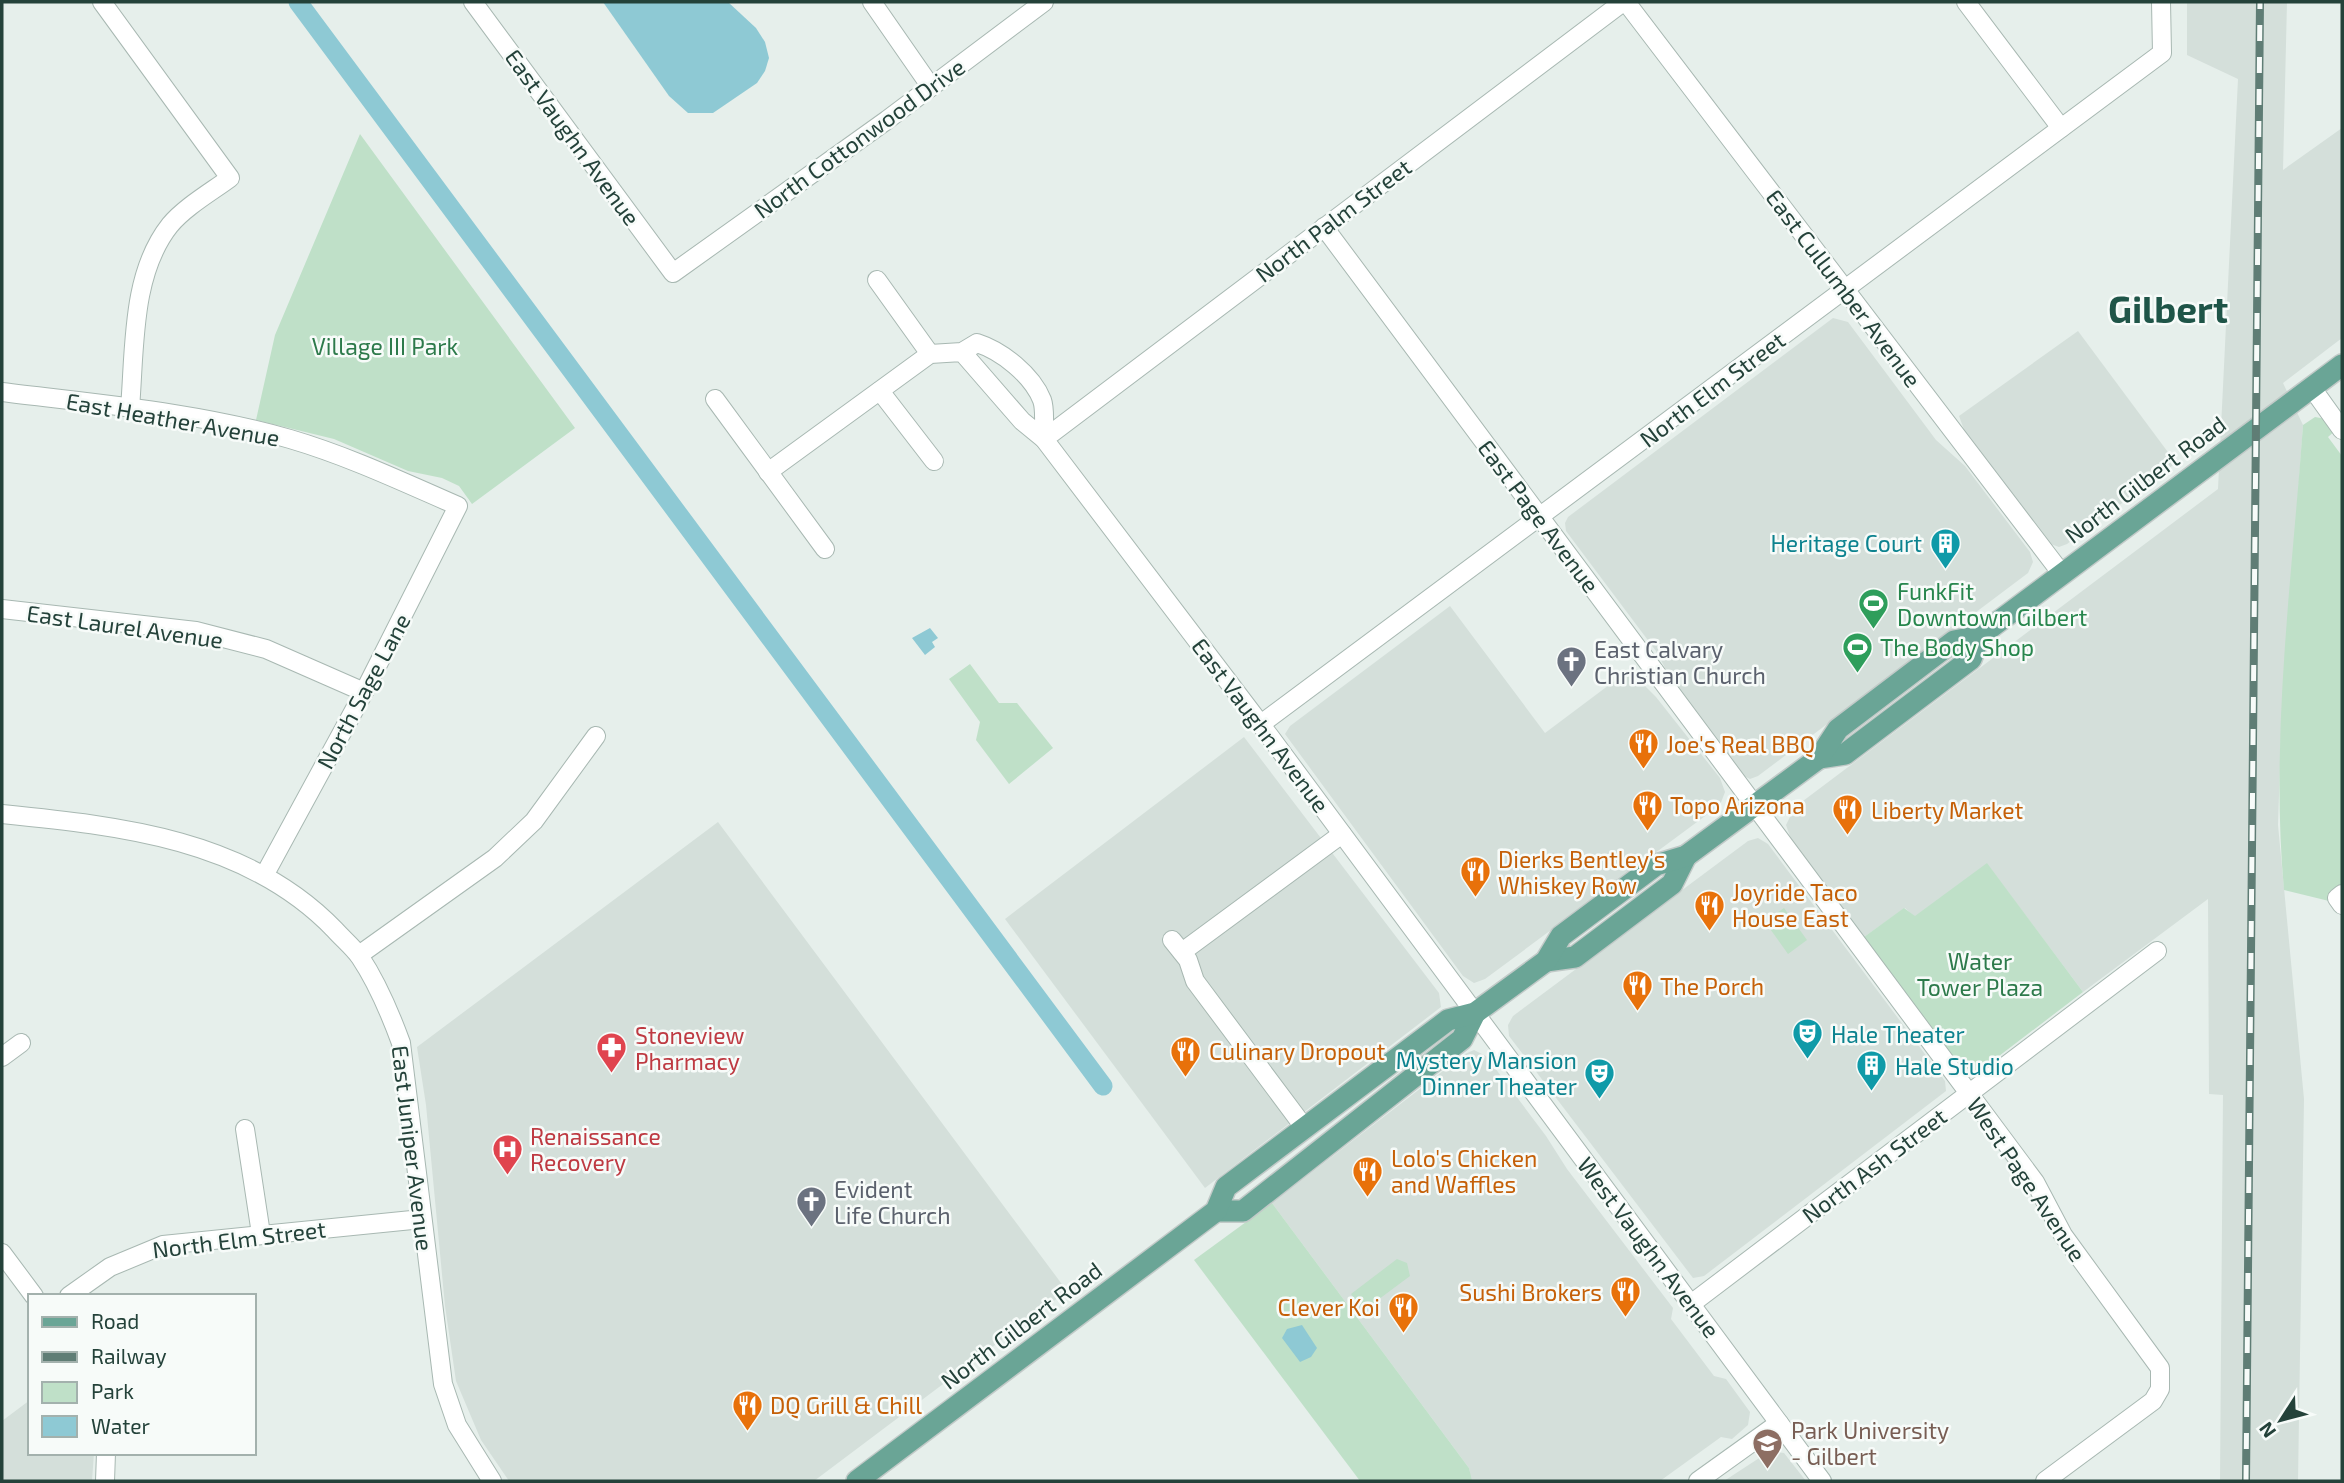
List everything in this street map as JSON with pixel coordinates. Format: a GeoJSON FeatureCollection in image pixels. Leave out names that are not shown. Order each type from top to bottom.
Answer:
{"type":"FeatureCollection","features":[{"type":"Feature","properties":{"kind":"main road","name":"North Gilbert Road"},"geometry":{"type":"LineString","coordinates":[[857,1481],[1216,1211],[1226,1187],[1304,1127],[1448,1020],[1475,1013],[1546,961],[1575,957],[1672,884],[1686,856],[1819,758],[1845,754],[1971,659],[1980,636],[2342,365]]}},
{"type":"Feature","properties":{"kind":"main road","name":"North Gilbert Road"},"geometry":{"type":"LineString","coordinates":[[1216,1211],[1243,1211],[1462,1039],[1475,1013]]}},
{"type":"Feature","properties":{"kind":"street"},"geometry":{"type":"LineString","coordinates":[[102,2],[230,178],[171,224],[152,257],[140,292],[130,408]]}},
{"type":"Feature","properties":{"kind":"street","name":"East Vaughn Avenue"},"geometry":{"type":"LineString","coordinates":[[473,2],[673,273]]}},
{"type":"Feature","properties":{"kind":"street"},"geometry":{"type":"LineString","coordinates":[[872,2],[931,87]]}},
{"type":"Feature","properties":{"kind":"street","name":"North Cottonwood Drive"},"geometry":{"type":"LineString","coordinates":[[673,273],[1044,2]]}},
{"type":"Feature","properties":{"kind":"street","name":"North Palm Street"},"geometry":{"type":"LineString","coordinates":[[1044,439],[1625,2]]}},
{"type":"Feature","properties":{"kind":"street","name":"East Cullumber Avenue"},"geometry":{"type":"LineString","coordinates":[[1625,2],[2062,574]]}},
{"type":"Feature","properties":{"kind":"street"},"geometry":{"type":"LineString","coordinates":[[1966,2],[2061,128]]}},
{"type":"Feature","properties":{"kind":"street","name":"North Elm Street"},"geometry":{"type":"LineString","coordinates":[[1261,724],[2162,53],[2161,2]]}},
{"type":"Feature","properties":{"kind":"street","name":"East Page Avenue"},"geometry":{"type":"LineString","coordinates":[[1324,227],[1754,805]]}},
{"type":"Feature","properties":{"kind":"street"},"geometry":{"type":"LineString","coordinates":[[877,280],[930,354]]}},
{"type":"Feature","properties":{"kind":"street"},"geometry":{"type":"LineString","coordinates":[[768,472],[930,354],[962,352],[977,343],[996,349],[1020,371],[1042,401],[1044,439]]}},
{"type":"Feature","properties":{"kind":"street","name":"East Vaughn Avenue"},"geometry":{"type":"LineString","coordinates":[[962,352],[1022,421],[1044,439],[1261,724],[1475,1013]]}},
{"type":"Feature","properties":{"kind":"street"},"geometry":{"type":"LineString","coordinates":[[2312,387],[2342,430]]}},
{"type":"Feature","properties":{"kind":"street"},"geometry":{"type":"LineString","coordinates":[[880,391],[934,461]]}},
{"type":"Feature","properties":{"kind":"street","name":"East Heather Avenue"},"geometry":{"type":"LineString","coordinates":[[2,392],[130,408],[288,438],[329,451],[458,506]]}},
{"type":"Feature","properties":{"kind":"street"},"geometry":{"type":"LineString","coordinates":[[715,399],[825,549]]}},
{"type":"Feature","properties":{"kind":"street","name":"North Sage Lane"},"geometry":{"type":"LineString","coordinates":[[265,874],[364,692],[458,506]]}},
{"type":"Feature","properties":{"kind":"street","name":"East Laurel Avenue"},"geometry":{"type":"LineString","coordinates":[[2,609],[196,632],[267,649],[364,692]]}},
{"type":"Feature","properties":{"kind":"street"},"geometry":{"type":"LineString","coordinates":[[359,955],[495,858],[534,821],[596,736]]}},
{"type":"Feature","properties":{"kind":"street","name":"West Page Avenue"},"geometry":{"type":"LineString","coordinates":[[1754,805],[2035,1182],[2063,1235],[2160,1367],[2160,1389],[2153,1401],[2045,1481]]}},
{"type":"Feature","properties":{"kind":"street","name":"East Juniper Avenue"},"geometry":{"type":"LineString","coordinates":[[2,814],[139,831],[182,842],[265,874],[314,908],[359,955],[384,998],[401,1043],[443,1384],[457,1425],[492,1481]]}},
{"type":"Feature","properties":{"kind":"street"},"geometry":{"type":"LineString","coordinates":[[1304,1127],[1195,981],[1177,946],[1342,834]]}},
{"type":"Feature","properties":{"kind":"street","name":"North Ash Street"},"geometry":{"type":"LineString","coordinates":[[1691,1304],[2157,951]]}},
{"type":"Feature","properties":{"kind":"street","name":"West Vaughn Avenue"},"geometry":{"type":"LineString","coordinates":[[1475,1013],[1822,1481]]}},
{"type":"Feature","properties":{"kind":"street"},"geometry":{"type":"LineString","coordinates":[[2,1057],[21,1043]]}},
{"type":"Feature","properties":{"kind":"street"},"geometry":{"type":"LineString","coordinates":[[245,1129],[261,1234]]}},
{"type":"Feature","properties":{"kind":"street","name":"North Elm Street"},"geometry":{"type":"LineString","coordinates":[[72,1294],[110,1267],[163,1245],[422,1219]]}},
{"type":"Feature","properties":{"kind":"street"},"geometry":{"type":"LineString","coordinates":[[2,1252],[33,1294]]}},
{"type":"Feature","properties":{"kind":"street"},"geometry":{"type":"LineString","coordinates":[[1698,1481],[1779,1423]]}},
{"type":"Feature","properties":{"kind":"street"},"geometry":{"type":"LineString","coordinates":[[105,1481],[106,1455]]}},
{"type":"Feature","properties":{"kind":"shaded area"},"geometry":{"type":"Polygon","coordinates":[[[2187,2],[2287,2],[2283,170],[2342,128],[2342,338],[2283,383],[2303,425],[2281,737],[2278,825],[2304,1099],[2298,1481],[2220,1481],[2223,1095],[2209,1094],[2208,899],[2083,992],[1987,864],[1915,917],[1905,908],[1864,937],[1792,842],[1786,825],[1795,807],[2218,489],[2238,79],[2187,55],[2187,2]]]}},
{"type":"Feature","properties":{"kind":"shaded area"},"geometry":{"type":"Polygon","coordinates":[[[1833,318],[1848,322],[1936,440],[1965,466],[2030,552],[2033,562],[2028,573],[1758,776],[1750,779],[1740,774],[1677,690],[1656,651],[1566,531],[1565,523],[1568,517],[1833,318]]]}},
{"type":"Feature","properties":{"kind":"shaded area"},"geometry":{"type":"Polygon","coordinates":[[[2078,331],[2176,463],[2067,544],[2059,547],[2048,543],[1966,435],[1959,416],[2078,331]]]}},
{"type":"Feature","properties":{"kind":"shaded area"},"geometry":{"type":"Polygon","coordinates":[[[1450,606],[1545,733],[1629,670],[1656,697],[1720,778],[1725,792],[1720,805],[1485,979],[1474,983],[1463,976],[1285,734],[1290,726],[1450,606]]]}},
{"type":"Feature","properties":{"kind":"shaded area"},"geometry":{"type":"Polygon","coordinates":[[[1244,737],[1439,993],[1441,1007],[1205,1188],[1005,919],[1244,737]]]}},
{"type":"Feature","properties":{"kind":"shaded area"},"geometry":{"type":"Polygon","coordinates":[[[718,822],[1067,1291],[814,1481],[509,1481],[481,1440],[456,1381],[445,1306],[426,1105],[417,1047],[718,822]]]}},
{"type":"Feature","properties":{"kind":"shaded area"},"geometry":{"type":"Polygon","coordinates":[[[1758,838],[1768,844],[1945,1081],[1946,1091],[1704,1276],[1693,1278],[1509,1036],[1508,1025],[1513,1016],[1748,841],[1758,838]]]}},
{"type":"Feature","properties":{"kind":"shaded area"},"geometry":{"type":"Polygon","coordinates":[[[1474,1050],[1486,1056],[1546,1136],[1567,1169],[1673,1308],[1671,1319],[1714,1376],[1726,1379],[1750,1412],[1748,1425],[1732,1439],[1721,1437],[1660,1481],[1471,1481],[1469,1468],[1272,1203],[1465,1054],[1474,1050]]]}},
{"type":"Feature","properties":{"kind":"shaded area"},"geometry":{"type":"Polygon","coordinates":[[[28,1402],[28,1455],[94,1455],[92,1481],[2,1481],[2,1421],[28,1402]]]}},
{"type":"Feature","properties":{"kind":"shaded area","name":"Park University - Gilbert"},"geometry":{"type":"Polygon","coordinates":[[[1770,1451],[1784,1453],[1806,1481],[1724,1481],[1770,1451]]]}},
{"type":"Feature","properties":{"kind":"green space","name":"Village III Park"},"geometry":{"type":"Polygon","coordinates":[[[360,134],[575,428],[472,504],[459,486],[442,478],[408,471],[334,439],[256,420],[275,335],[360,134]]]}},
{"type":"Feature","properties":{"kind":"green space"},"geometry":{"type":"Polygon","coordinates":[[[2315,417],[2326,419],[2336,430],[2328,437],[2342,456],[2342,885],[2329,901],[2284,890],[2280,832],[2284,658],[2303,425],[2315,417]]]}},
{"type":"Feature","properties":{"kind":"green space"},"geometry":{"type":"Polygon","coordinates":[[[970,664],[999,703],[1017,703],[1053,748],[1009,784],[976,740],[980,722],[949,679],[970,664]]]}},
{"type":"Feature","properties":{"kind":"green space","name":"Water Tower Plaza"},"geometry":{"type":"Polygon","coordinates":[[[1987,863],[2083,992],[1982,1069],[1973,1072],[1959,1064],[1864,937],[1904,908],[1915,916],[1987,863]]]}},
{"type":"Feature","properties":{"kind":"green space"},"geometry":{"type":"Polygon","coordinates":[[[1784,908],[1807,940],[1788,954],[1768,926],[1774,921],[1771,917],[1784,908]]]}},
{"type":"Feature","properties":{"kind":"green space"},"geometry":{"type":"Polygon","coordinates":[[[1272,1203],[1469,1468],[1472,1481],[1360,1481],[1194,1260],[1272,1203]]]}},
{"type":"Feature","properties":{"kind":"green space"},"geometry":{"type":"Polygon","coordinates":[[[1397,1259],[1407,1263],[1410,1276],[1363,1311],[1351,1294],[1397,1259]]]}},
{"type":"Feature","properties":{"kind":"water"},"geometry":{"type":"Polygon","coordinates":[[[603,2],[728,2],[756,28],[765,42],[769,58],[765,71],[757,83],[713,113],[688,113],[669,96],[603,2]]]}},
{"type":"Feature","properties":{"kind":"water"},"geometry":{"type":"Polygon","coordinates":[[[930,628],[938,638],[932,642],[935,647],[925,655],[912,638],[930,628]]]}},
{"type":"Feature","properties":{"kind":"water"},"geometry":{"type":"Polygon","coordinates":[[[1302,1325],[1317,1348],[1311,1357],[1300,1362],[1282,1338],[1287,1329],[1302,1325]]]}},
{"type":"Feature","properties":{"kind":"waterway"},"geometry":{"type":"LineString","coordinates":[[298,2],[1103,1086]]}},
{"type":"Feature","properties":{"kind":"railway"},"geometry":{"type":"LineString","coordinates":[[2246,1481],[2260,2]]}},
{"type":"Feature","properties":{"kind":"place","name":"Heritage Court"},"geometry":{"type":"Point","coordinates":[1945,570]}},
{"type":"Feature","properties":{"kind":"place","name":"FunkFit Downtown Gilbert"},"geometry":{"type":"Point","coordinates":[1874,631]}},
{"type":"Feature","properties":{"kind":"place","name":"The Body Shop"},"geometry":{"type":"Point","coordinates":[1857,674]}},
{"type":"Feature","properties":{"kind":"place","name":"East Calvary Christian Church"},"geometry":{"type":"Point","coordinates":[1571,689]}},
{"type":"Feature","properties":{"kind":"place","name":"Joe's Real BBQ"},"geometry":{"type":"Point","coordinates":[1643,771]}},
{"type":"Feature","properties":{"kind":"place","name":"Topo Arizona"},"geometry":{"type":"Point","coordinates":[1647,832]}},
{"type":"Feature","properties":{"kind":"place","name":"Liberty Market"},"geometry":{"type":"Point","coordinates":[1848,837]}},
{"type":"Feature","properties":{"kind":"place","name":"Dierks Bentley’s Whiskey Row"},"geometry":{"type":"Point","coordinates":[1475,899]}},
{"type":"Feature","properties":{"kind":"place","name":"Joyride Taco House East"},"geometry":{"type":"Point","coordinates":[1709,932]}},
{"type":"Feature","properties":{"kind":"place","name":"The Porch"},"geometry":{"type":"Point","coordinates":[1637,1013]}},
{"type":"Feature","properties":{"kind":"place","name":"Hale Theater"},"geometry":{"type":"Point","coordinates":[1808,1061]}},
{"type":"Feature","properties":{"kind":"place","name":"Stoneview Pharmacy"},"geometry":{"type":"Point","coordinates":[612,1075]}},
{"type":"Feature","properties":{"kind":"place","name":"Culinary Dropout"},"geometry":{"type":"Point","coordinates":[1186,1078]}},
{"type":"Feature","properties":{"kind":"place","name":"Hale Studio"},"geometry":{"type":"Point","coordinates":[1872,1093]}},
{"type":"Feature","properties":{"kind":"place","name":"Mystery Mansion Dinner Theater"},"geometry":{"type":"Point","coordinates":[1600,1100]}},
{"type":"Feature","properties":{"kind":"place","name":"Renaissance Recovery"},"geometry":{"type":"Point","coordinates":[507,1176]}},
{"type":"Feature","properties":{"kind":"place","name":"Lolo's Chicken and Waffles"},"geometry":{"type":"Point","coordinates":[1368,1198]}},
{"type":"Feature","properties":{"kind":"place","name":"Evident Life Church"},"geometry":{"type":"Point","coordinates":[811,1229]}},
{"type":"Feature","properties":{"kind":"place","name":"Sushi Brokers"},"geometry":{"type":"Point","coordinates":[1625,1319]}},
{"type":"Feature","properties":{"kind":"place","name":"Clever Koi"},"geometry":{"type":"Point","coordinates":[1403,1334]}},
{"type":"Feature","properties":{"kind":"place","name":"DQ Grill & Chill"},"geometry":{"type":"Point","coordinates":[747,1432]}},
{"type":"Feature","properties":{"kind":"place","name":"Park University - Gilbert"},"geometry":{"type":"Point","coordinates":[1768,1470]}},
{"type":"Feature","properties":{"kind":"district","name":"Gilbert"},"geometry":{"type":"Point","coordinates":[2168,308]}}]}
